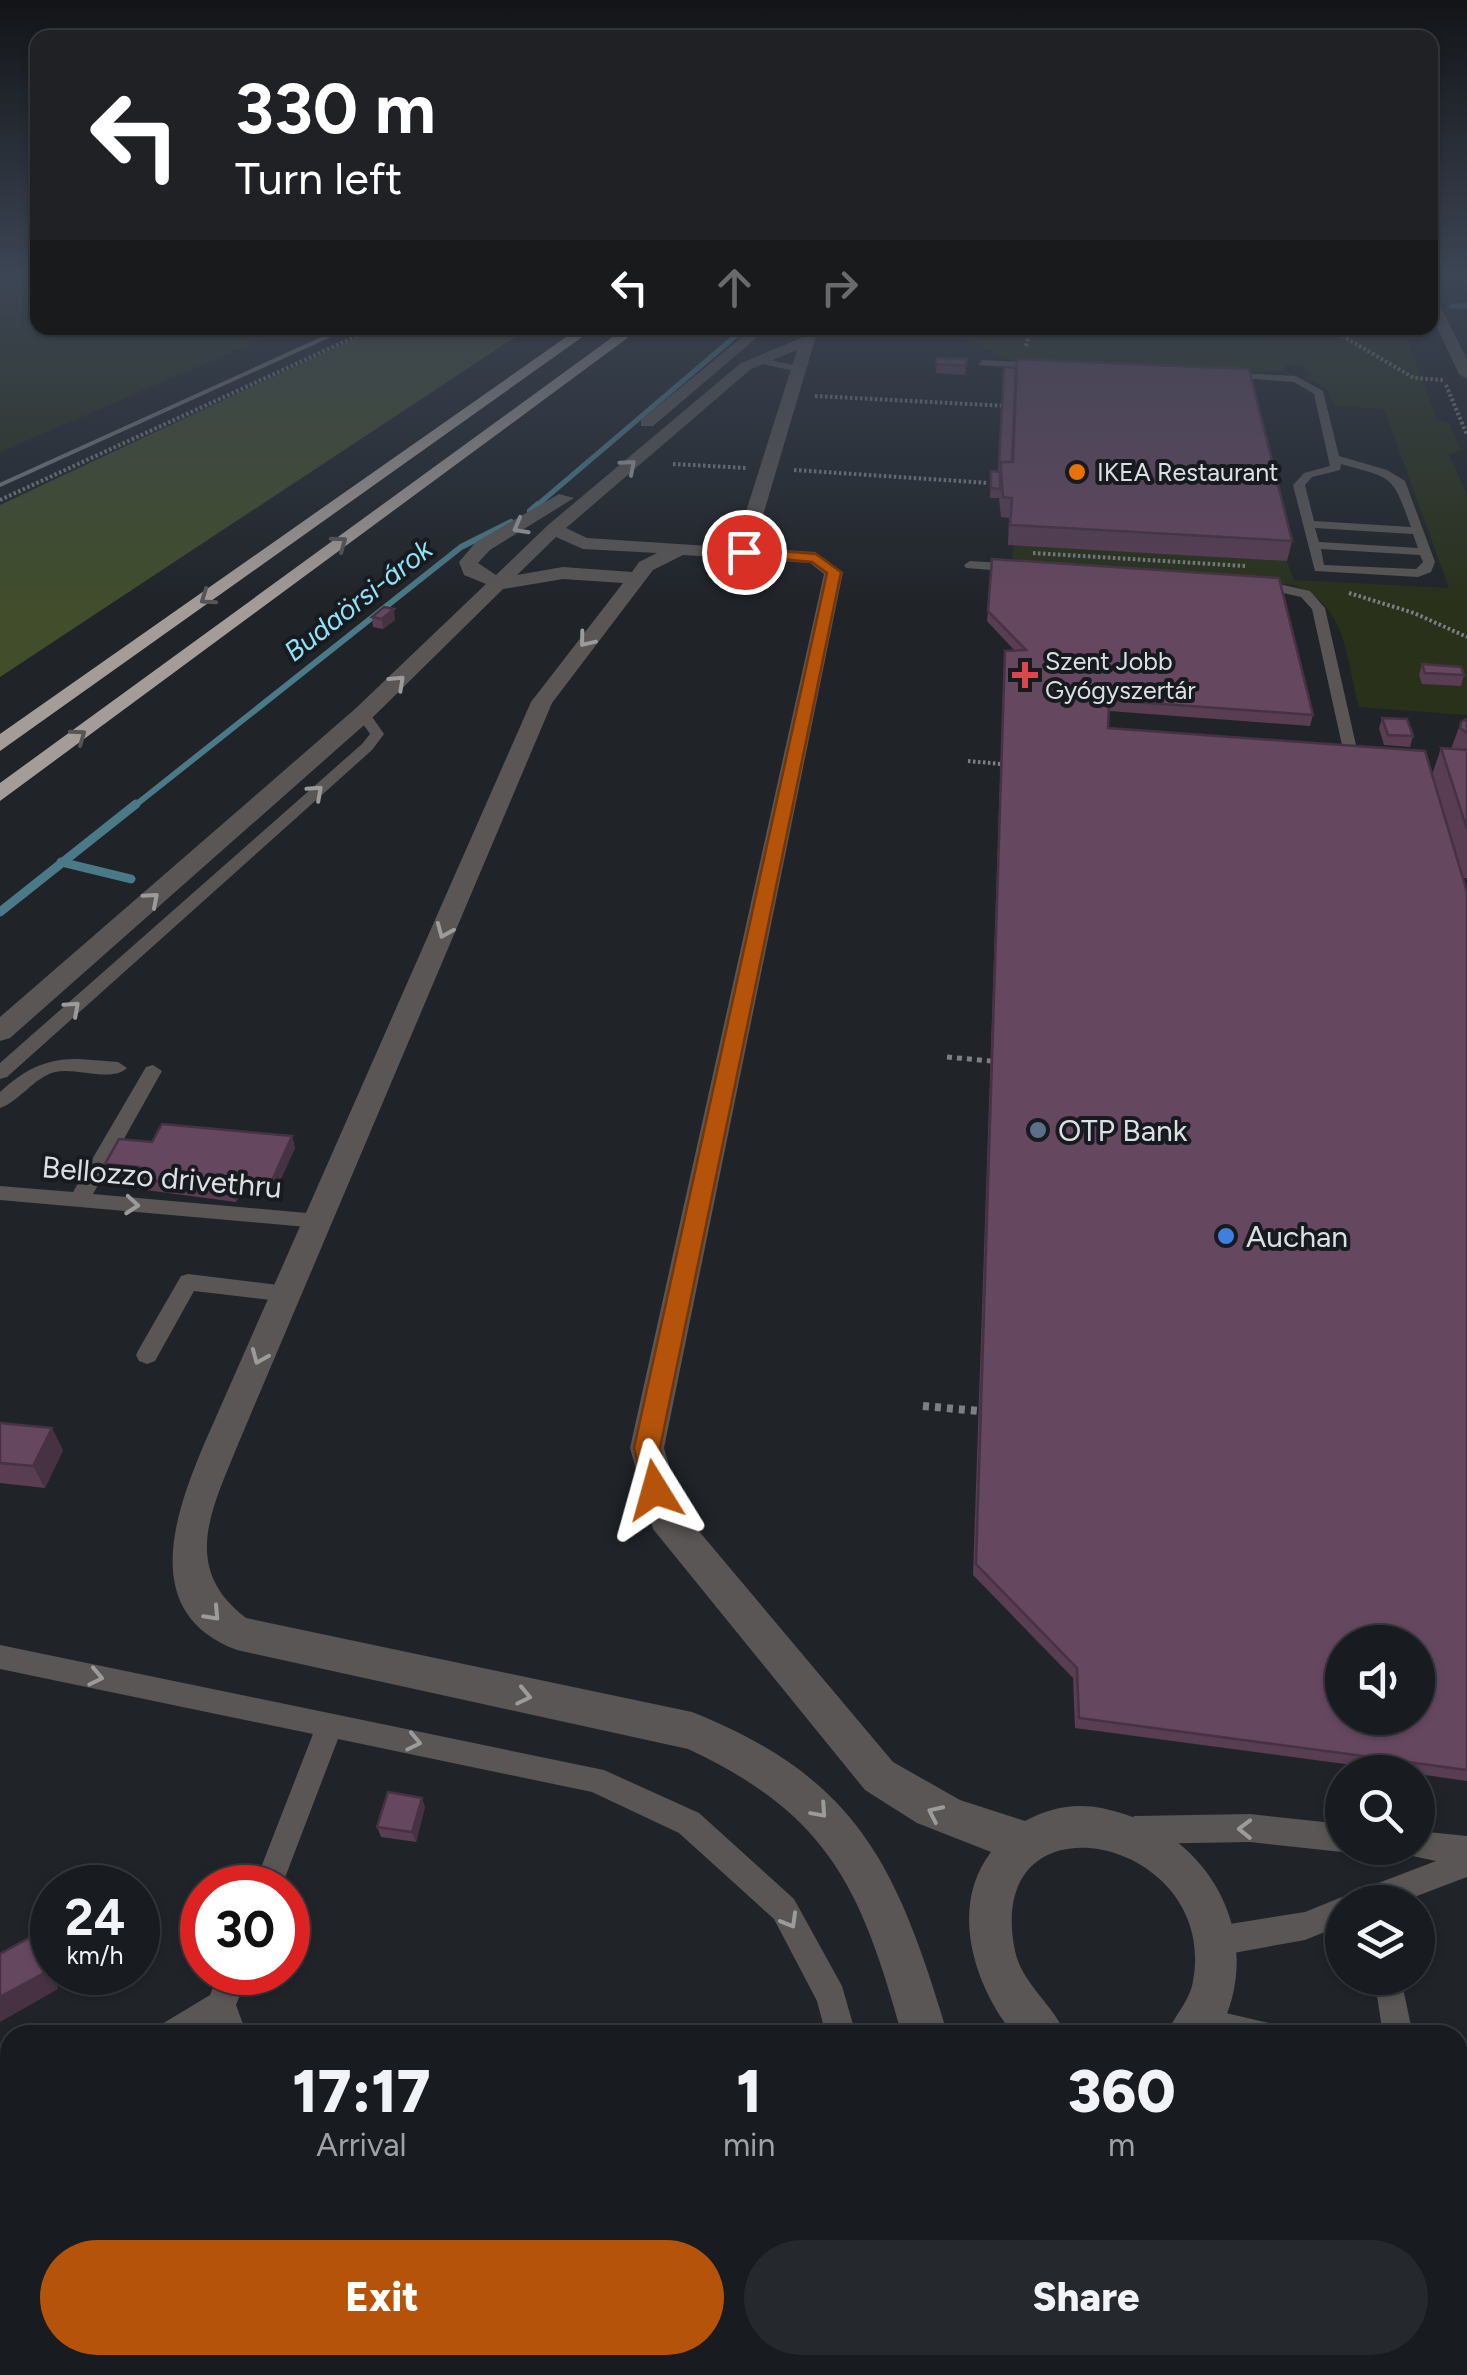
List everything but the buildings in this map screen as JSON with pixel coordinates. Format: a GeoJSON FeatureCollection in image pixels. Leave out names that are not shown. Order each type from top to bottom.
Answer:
{"type":"FeatureCollection","features":[{"type":"Feature","properties":{"kind":"highway"},"geometry":{"type":"LineString","coordinates":[[0,744],[505,387]]}},
{"type":"Feature","properties":{"kind":"highway"},"geometry":{"type":"LineString","coordinates":[[0,794],[554,387]]}},
{"type":"Feature","properties":{"kind":"street"},"geometry":{"type":"LineString","coordinates":[[637,578],[589,573],[501,584],[470,571],[468,562],[574,492],[691,387]]}},
{"type":"Feature","properties":{"kind":"street"},"geometry":{"type":"LineString","coordinates":[[0,1032],[363,714],[501,584],[554,528],[725,387]]}},
{"type":"Feature","properties":{"kind":"street"},"geometry":{"type":"LineString","coordinates":[[760,544],[768,468],[793,387]]}},
{"type":"Feature","properties":{"kind":"street"},"geometry":{"type":"LineString","coordinates":[[554,528],[574,492]]}},
{"type":"Feature","properties":{"kind":"street"},"geometry":{"type":"LineString","coordinates":[[554,528],[583,543],[679,550],[760,544],[816,558],[834,572],[647,1448],[666,1518],[879,1776],[921,1807],[962,1826],[1027,1842]]}},
{"type":"Feature","properties":{"kind":"street"},"geometry":{"type":"LineString","coordinates":[[714,550],[760,544]]}},
{"type":"Feature","properties":{"kind":"street"},"geometry":{"type":"LineString","coordinates":[[679,550],[654,559],[542,702],[191,1524],[188,1567],[210,1614],[237,1634],[692,1731],[736,1748],[778,1773],[811,1800],[850,1844],[881,1895],[922,2025]]}},
{"type":"Feature","properties":{"kind":"street"},"geometry":{"type":"LineString","coordinates":[[589,573],[612,588],[618,601]]}},
{"type":"Feature","properties":{"kind":"street"},"geometry":{"type":"LineString","coordinates":[[1026,2025],[1002,1985],[990,1952],[987,1919],[993,1888],[1007,1862],[1027,1842],[1076,1824],[1124,1831],[1156,1848],[1184,1872],[1205,1905],[1217,1941],[1212,1998],[1197,2025]]}},
{"type":"Feature","properties":{"kind":"lane"},"geometry":{"type":"LineString","coordinates":[[1312,387],[1319,392],[1337,459],[1336,468],[1326,474],[1300,479],[1320,568],[1418,574],[1427,569],[1426,552],[1395,477],[1337,459]]}},
{"type":"Feature","properties":{"kind":"lane"},"geometry":{"type":"LineString","coordinates":[[1308,524],[1417,530]]}},
{"type":"Feature","properties":{"kind":"lane"},"geometry":{"type":"LineString","coordinates":[[1313,545],[1426,552]]}},
{"type":"Feature","properties":{"kind":"lane"},"geometry":{"type":"LineString","coordinates":[[970,566],[1026,568]]}},
{"type":"Feature","properties":{"kind":"lane"},"geometry":{"type":"LineString","coordinates":[[1250,583],[1287,587],[1305,594],[1318,608],[1349,745]]}},
{"type":"Feature","properties":{"kind":"lane"},"geometry":{"type":"LineString","coordinates":[[0,1073],[367,747],[377,734],[363,714]]}},
{"type":"Feature","properties":{"kind":"lane"},"geometry":{"type":"LineString","coordinates":[[0,1102],[34,1071],[54,1063],[118,1068]]}},
{"type":"Feature","properties":{"kind":"lane"},"geometry":{"type":"LineString","coordinates":[[79,1200],[153,1071]]}},
{"type":"Feature","properties":{"kind":"lane","name":"Bellozzo drivethru"},"geometry":{"type":"LineString","coordinates":[[0,1193],[318,1221]]}},
{"type":"Feature","properties":{"kind":"lane"},"geometry":{"type":"LineString","coordinates":[[148,1355],[188,1282],[287,1294]]}},
{"type":"Feature","properties":{"kind":"lane"},"geometry":{"type":"LineString","coordinates":[[0,1657],[594,1779],[689,1824],[784,1909],[831,1998],[838,2025]]}},
{"type":"Feature","properties":{"kind":"lane"},"geometry":{"type":"LineString","coordinates":[[276,1865],[330,1725]]}},
{"type":"Feature","properties":{"kind":"lane"},"geometry":{"type":"LineString","coordinates":[[1124,1831],[1250,1828],[1325,1836]]}},
{"type":"Feature","properties":{"kind":"lane"},"geometry":{"type":"LineString","coordinates":[[1435,1847],[1467,1850]]}},
{"type":"Feature","properties":{"kind":"lane"},"geometry":{"type":"LineString","coordinates":[[1409,1885],[1467,1863]]}},
{"type":"Feature","properties":{"kind":"lane"},"geometry":{"type":"LineString","coordinates":[[1217,1941],[1305,1926],[1325,1918]]}},
{"type":"Feature","properties":{"kind":"lane"},"geometry":{"type":"LineString","coordinates":[[189,2025],[221,2005],[225,1995]]}},
{"type":"Feature","properties":{"kind":"lane"},"geometry":{"type":"LineString","coordinates":[[1393,1995],[1397,2025]]}},
{"type":"Feature","properties":{"kind":"lane"},"geometry":{"type":"LineString","coordinates":[[221,2005],[228,2025]]}},
{"type":"Feature","properties":{"kind":"path"},"geometry":{"type":"LineString","coordinates":[[0,500],[246,387]]}},
{"type":"Feature","properties":{"kind":"path"},"geometry":{"type":"LineString","coordinates":[[790,395],[1014,406]]}},
{"type":"Feature","properties":{"kind":"path"},"geometry":{"type":"LineString","coordinates":[[673,464],[768,468],[988,485],[998,489]]}},
{"type":"Feature","properties":{"kind":"path"},"geometry":{"type":"LineString","coordinates":[[1029,553],[1252,566]]}},
{"type":"Feature","properties":{"kind":"path"},"geometry":{"type":"LineString","coordinates":[[1344,591],[1467,637]]}},
{"type":"Feature","properties":{"kind":"path"},"geometry":{"type":"LineString","coordinates":[[968,761],[1001,764]]}},
{"type":"Feature","properties":{"kind":"path"},"geometry":{"type":"LineString","coordinates":[[947,1057],[990,1061]]}},
{"type":"Feature","properties":{"kind":"path"},"geometry":{"type":"LineString","coordinates":[[922,1406],[979,1411]]}},
{"type":"Feature","properties":{"kind":"green space"},"geometry":{"type":"Polygon","coordinates":[[[0,387],[151,387],[0,452],[0,387]]]}},
{"type":"Feature","properties":{"kind":"green space"},"geometry":{"type":"Polygon","coordinates":[[[252,387],[440,387],[0,677],[0,505],[252,387]]]}},
{"type":"Feature","properties":{"kind":"green space"},"geometry":{"type":"Polygon","coordinates":[[[1325,387],[1425,387],[1437,419],[1449,423],[1461,450],[1449,454],[1467,495],[1467,715],[1359,707],[1334,619],[1311,594],[1293,585],[1011,564],[1014,545],[1287,561],[1294,580],[1449,588],[1384,409],[1335,406],[1325,387]]]}},
{"type":"Feature","properties":{"kind":"waterway","name":"Budaörsi-árok"},"geometry":{"type":"LineString","coordinates":[[535,507],[676,387]]}},
{"type":"Feature","properties":{"kind":"waterway","name":"Budaörsi-árok"},"geometry":{"type":"LineString","coordinates":[[530,511],[538,504]]}},
{"type":"Feature","properties":{"kind":"waterway","name":"Budaörsi-árok"},"geometry":{"type":"LineString","coordinates":[[133,807],[461,547],[511,522]]}},
{"type":"Feature","properties":{"kind":"waterway","name":"Budaörsi-árok"},"geometry":{"type":"LineString","coordinates":[[63,862],[136,804]]}},
{"type":"Feature","properties":{"kind":"waterway","name":"Budaörsi-árok"},"geometry":{"type":"LineString","coordinates":[[0,912],[63,862]]}},
{"type":"Feature","properties":{"kind":"waterway"},"geometry":{"type":"LineString","coordinates":[[63,862],[131,879]]}},
{"type":"Feature","properties":{"kind":"railway"},"geometry":{"type":"LineString","coordinates":[[0,485],[216,387]]}},
{"type":"Feature","properties":{"kind":"place","name":"IKEA Restaurant"},"geometry":{"type":"Point","coordinates":[1077,472]}},
{"type":"Feature","properties":{"kind":"place","name":"Szent Jobb Gyógyszertár"},"geometry":{"type":"Point","coordinates":[1025,675]}},
{"type":"Feature","properties":{"kind":"place","name":"OTP Bank"},"geometry":{"type":"Point","coordinates":[1038,1130]}},
{"type":"Feature","properties":{"kind":"place","name":"Auchan"},"geometry":{"type":"Point","coordinates":[1226,1236]}},
{"type":"Feature","properties":{"kind":"route"},"geometry":{"type":"LineString","coordinates":[[655,1490],[647,1448],[834,572],[816,558],[744,552]]}}]}
